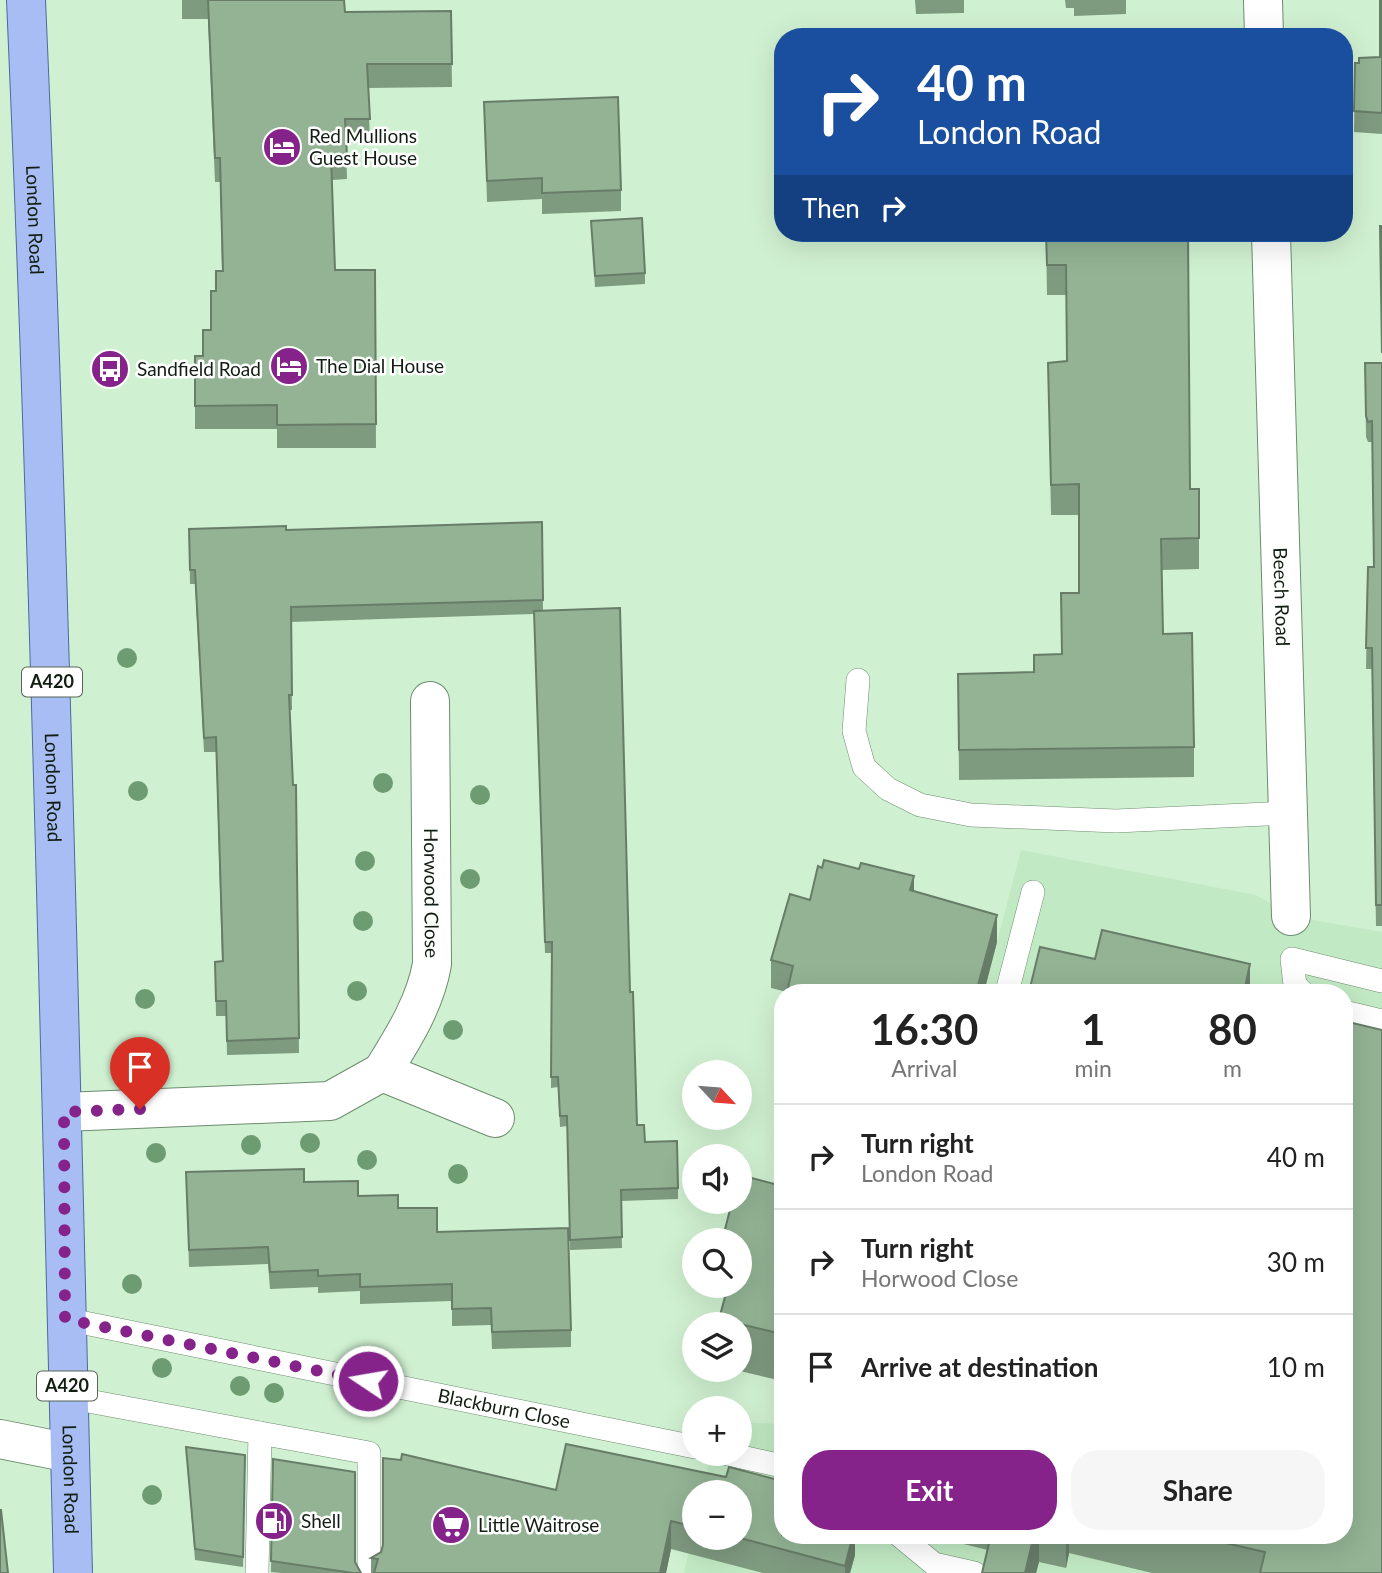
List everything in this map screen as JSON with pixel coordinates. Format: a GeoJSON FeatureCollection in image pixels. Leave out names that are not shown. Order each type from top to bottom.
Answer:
{"type":"FeatureCollection","features":[{"type":"Feature","properties":{"kind":"main road","name":"London Road"},"geometry":{"type":"LineString","coordinates":[[26,0],[42,353],[64,1112],[65,1319],[73,1573]]}},
{"type":"Feature","properties":{"kind":"street"},"geometry":{"type":"LineString","coordinates":[[1263,0],[1264,28]]}},
{"type":"Feature","properties":{"kind":"street","name":"Beech Road"},"geometry":{"type":"LineString","coordinates":[[1271,242],[1291,916]]}},
{"type":"Feature","properties":{"kind":"street","name":"Horwood Close"},"geometry":{"type":"LineString","coordinates":[[64,1112],[330,1101],[382,1072],[404,1036],[427,989],[432,964],[430,701]]}},
{"type":"Feature","properties":{"kind":"street"},"geometry":{"type":"LineString","coordinates":[[382,1072],[495,1118]]}},
{"type":"Feature","properties":{"kind":"street"},"geometry":{"type":"LineString","coordinates":[[0,1439],[70,1454]]}},
{"type":"Feature","properties":{"kind":"lane"},"geometry":{"type":"LineString","coordinates":[[858,680],[855,731],[864,767],[888,789],[920,804],[971,816],[1116,821],[1290,813]]}},
{"type":"Feature","properties":{"kind":"lane"},"geometry":{"type":"LineString","coordinates":[[1009,984],[1032,892]]}},
{"type":"Feature","properties":{"kind":"lane","name":"Beech Road"},"geometry":{"type":"LineString","coordinates":[[1291,916],[1295,984]]}},
{"type":"Feature","properties":{"kind":"lane"},"geometry":{"type":"LineString","coordinates":[[1292,959],[1382,981]]}},
{"type":"Feature","properties":{"kind":"lane"},"geometry":{"type":"LineString","coordinates":[[1353,1014],[1382,1021]]}},
{"type":"Feature","properties":{"kind":"lane","name":"Blackburn Close"},"geometry":{"type":"LineString","coordinates":[[65,1319],[682,1444]]}},
{"type":"Feature","properties":{"kind":"lane"},"geometry":{"type":"LineString","coordinates":[[67,1397],[369,1453],[369,1573]]}},
{"type":"Feature","properties":{"kind":"lane"},"geometry":{"type":"LineString","coordinates":[[257,1573],[260,1433]]}},
{"type":"Feature","properties":{"kind":"lane"},"geometry":{"type":"LineString","coordinates":[[752,1459],[774,1464]]}},
{"type":"Feature","properties":{"kind":"lane"},"geometry":{"type":"LineString","coordinates":[[908,1544],[932,1569],[974,1573]]}},
{"type":"Feature","properties":{"kind":"shaded area"},"geometry":{"type":"Polygon","coordinates":[[[1021,850],[1256,895],[1291,916],[1382,932],[1382,1573],[684,1573],[689,1550],[752,1550],[752,1480],[705,1480],[708,1466],[752,1466],[752,1423],[774,1424],[774,1544],[1353,1544],[1353,984],[986,984],[1021,850]]]}},
{"type":"Feature","properties":{"kind":"building"},"geometry":{"type":"Polygon","coordinates":[[[208,0],[344,0],[345,12],[451,11],[452,64],[367,64],[370,119],[345,119],[347,156],[331,156],[335,270],[375,270],[376,424],[277,425],[277,405],[195,406],[195,356],[203,356],[203,330],[211,330],[211,291],[216,291],[216,271],[223,271],[220,158],[215,158],[208,0]]]}},
{"type":"Feature","properties":{"kind":"building"},"geometry":{"type":"Polygon","coordinates":[[[1380,0],[1382,113],[1354,111],[1355,63],[1359,63],[1359,58],[1380,57],[1380,0]]]}},
{"type":"Feature","properties":{"kind":"building"},"geometry":{"type":"Polygon","coordinates":[[[618,97],[621,190],[542,193],[542,178],[487,181],[484,102],[618,97]]]}},
{"type":"Feature","properties":{"kind":"building"},"geometry":{"type":"Polygon","coordinates":[[[642,218],[645,273],[595,276],[591,221],[642,218]]]}},
{"type":"Feature","properties":{"kind":"building"},"geometry":{"type":"Polygon","coordinates":[[[1380,226],[1382,226],[1382,353],[1380,226]]]}},
{"type":"Feature","properties":{"kind":"building"},"geometry":{"type":"Polygon","coordinates":[[[1046,242],[1188,242],[1190,489],[1199,489],[1199,538],[1161,539],[1163,634],[1192,633],[1194,747],[959,750],[958,674],[1034,672],[1034,655],[1062,654],[1061,593],[1079,593],[1079,484],[1051,485],[1048,363],[1067,361],[1066,265],[1047,265],[1046,242]]]}},
{"type":"Feature","properties":{"kind":"building"},"geometry":{"type":"Polygon","coordinates":[[[1365,363],[1382,363],[1382,905],[1376,905],[1372,648],[1366,648],[1368,567],[1374,567],[1372,421],[1368,422],[1366,416],[1365,363]]]}},
{"type":"Feature","properties":{"kind":"building"},"geometry":{"type":"Polygon","coordinates":[[[542,522],[543,600],[291,607],[292,695],[289,695],[293,785],[296,785],[299,1038],[227,1041],[226,1001],[216,1001],[215,962],[223,961],[216,737],[204,738],[195,570],[190,570],[189,529],[286,526],[286,530],[542,522]]]}},
{"type":"Feature","properties":{"kind":"building"},"geometry":{"type":"Polygon","coordinates":[[[620,608],[630,992],[633,992],[637,1125],[644,1125],[645,1142],[677,1141],[678,1188],[621,1190],[622,1237],[570,1240],[567,1116],[560,1116],[558,1077],[551,1077],[552,942],[545,942],[534,611],[620,608]]]}},
{"type":"Feature","properties":{"kind":"building"},"geometry":{"type":"Polygon","coordinates":[[[824,860],[859,869],[861,863],[914,876],[910,890],[997,915],[978,984],[789,984],[793,966],[771,960],[790,894],[810,900],[818,866],[822,868],[824,860]]]}},
{"type":"Feature","properties":{"kind":"building"},"geometry":{"type":"Polygon","coordinates":[[[1102,930],[1250,964],[1246,984],[1031,984],[1040,947],[1095,959],[1102,930]]]}},
{"type":"Feature","properties":{"kind":"building"},"geometry":{"type":"Polygon","coordinates":[[[1353,1023],[1382,1030],[1382,1573],[1260,1573],[1265,1552],[1230,1544],[1353,1544],[1353,1023]]]}},
{"type":"Feature","properties":{"kind":"building"},"geometry":{"type":"Polygon","coordinates":[[[304,1169],[304,1182],[358,1181],[358,1196],[398,1195],[398,1208],[437,1208],[437,1232],[568,1228],[571,1330],[492,1332],[491,1308],[452,1309],[452,1284],[360,1287],[360,1274],[318,1276],[318,1270],[270,1272],[268,1247],[189,1250],[186,1172],[304,1169]]]}},
{"type":"Feature","properties":{"kind":"building"},"geometry":{"type":"Polygon","coordinates":[[[752,1178],[774,1184],[774,1332],[752,1327],[752,1312],[721,1312],[725,1298],[752,1298],[752,1228],[725,1228],[729,1214],[752,1214],[752,1178]]]}},
{"type":"Feature","properties":{"kind":"building"},"geometry":{"type":"Polygon","coordinates":[[[566,1444],[726,1477],[729,1467],[774,1479],[774,1544],[851,1544],[845,1566],[752,1541],[752,1480],[682,1480],[682,1524],[671,1521],[660,1573],[374,1573],[378,1559],[371,1558],[381,1552],[383,1545],[383,1458],[401,1460],[402,1454],[556,1490],[566,1444]]]}},
{"type":"Feature","properties":{"kind":"building"},"geometry":{"type":"Polygon","coordinates":[[[186,1447],[245,1455],[243,1557],[195,1549],[186,1447]]]}},
{"type":"Feature","properties":{"kind":"building"},"geometry":{"type":"Polygon","coordinates":[[[273,1459],[355,1472],[355,1562],[361,1573],[271,1561],[273,1459]]]}},
{"type":"Feature","properties":{"kind":"building"},"geometry":{"type":"Polygon","coordinates":[[[1,1510],[8,1573],[0,1573],[1,1510]]]}},
{"type":"Feature","properties":{"kind":"building"},"geometry":{"type":"Polygon","coordinates":[[[989,1544],[1032,1544],[1025,1573],[982,1573],[989,1544]]]}},
{"type":"Feature","properties":{"kind":"place","name":"Red Mullions Guest House"},"geometry":{"type":"Point","coordinates":[282,147]}},
{"type":"Feature","properties":{"kind":"place","name":"The Dial House"},"geometry":{"type":"Point","coordinates":[289,366]}},
{"type":"Feature","properties":{"kind":"place","name":"Sandfield Road"},"geometry":{"type":"Point","coordinates":[110,369]}},
{"type":"Feature","properties":{"kind":"place","name":"Shell"},"geometry":{"type":"Point","coordinates":[274,1521]}},
{"type":"Feature","properties":{"kind":"place","name":"Little Waitrose"},"geometry":{"type":"Point","coordinates":[451,1525]}},
{"type":"Feature","properties":{"kind":"route"},"geometry":{"type":"LineString","coordinates":[[140,1109],[64,1112],[65,1319],[368,1381]]}}]}
